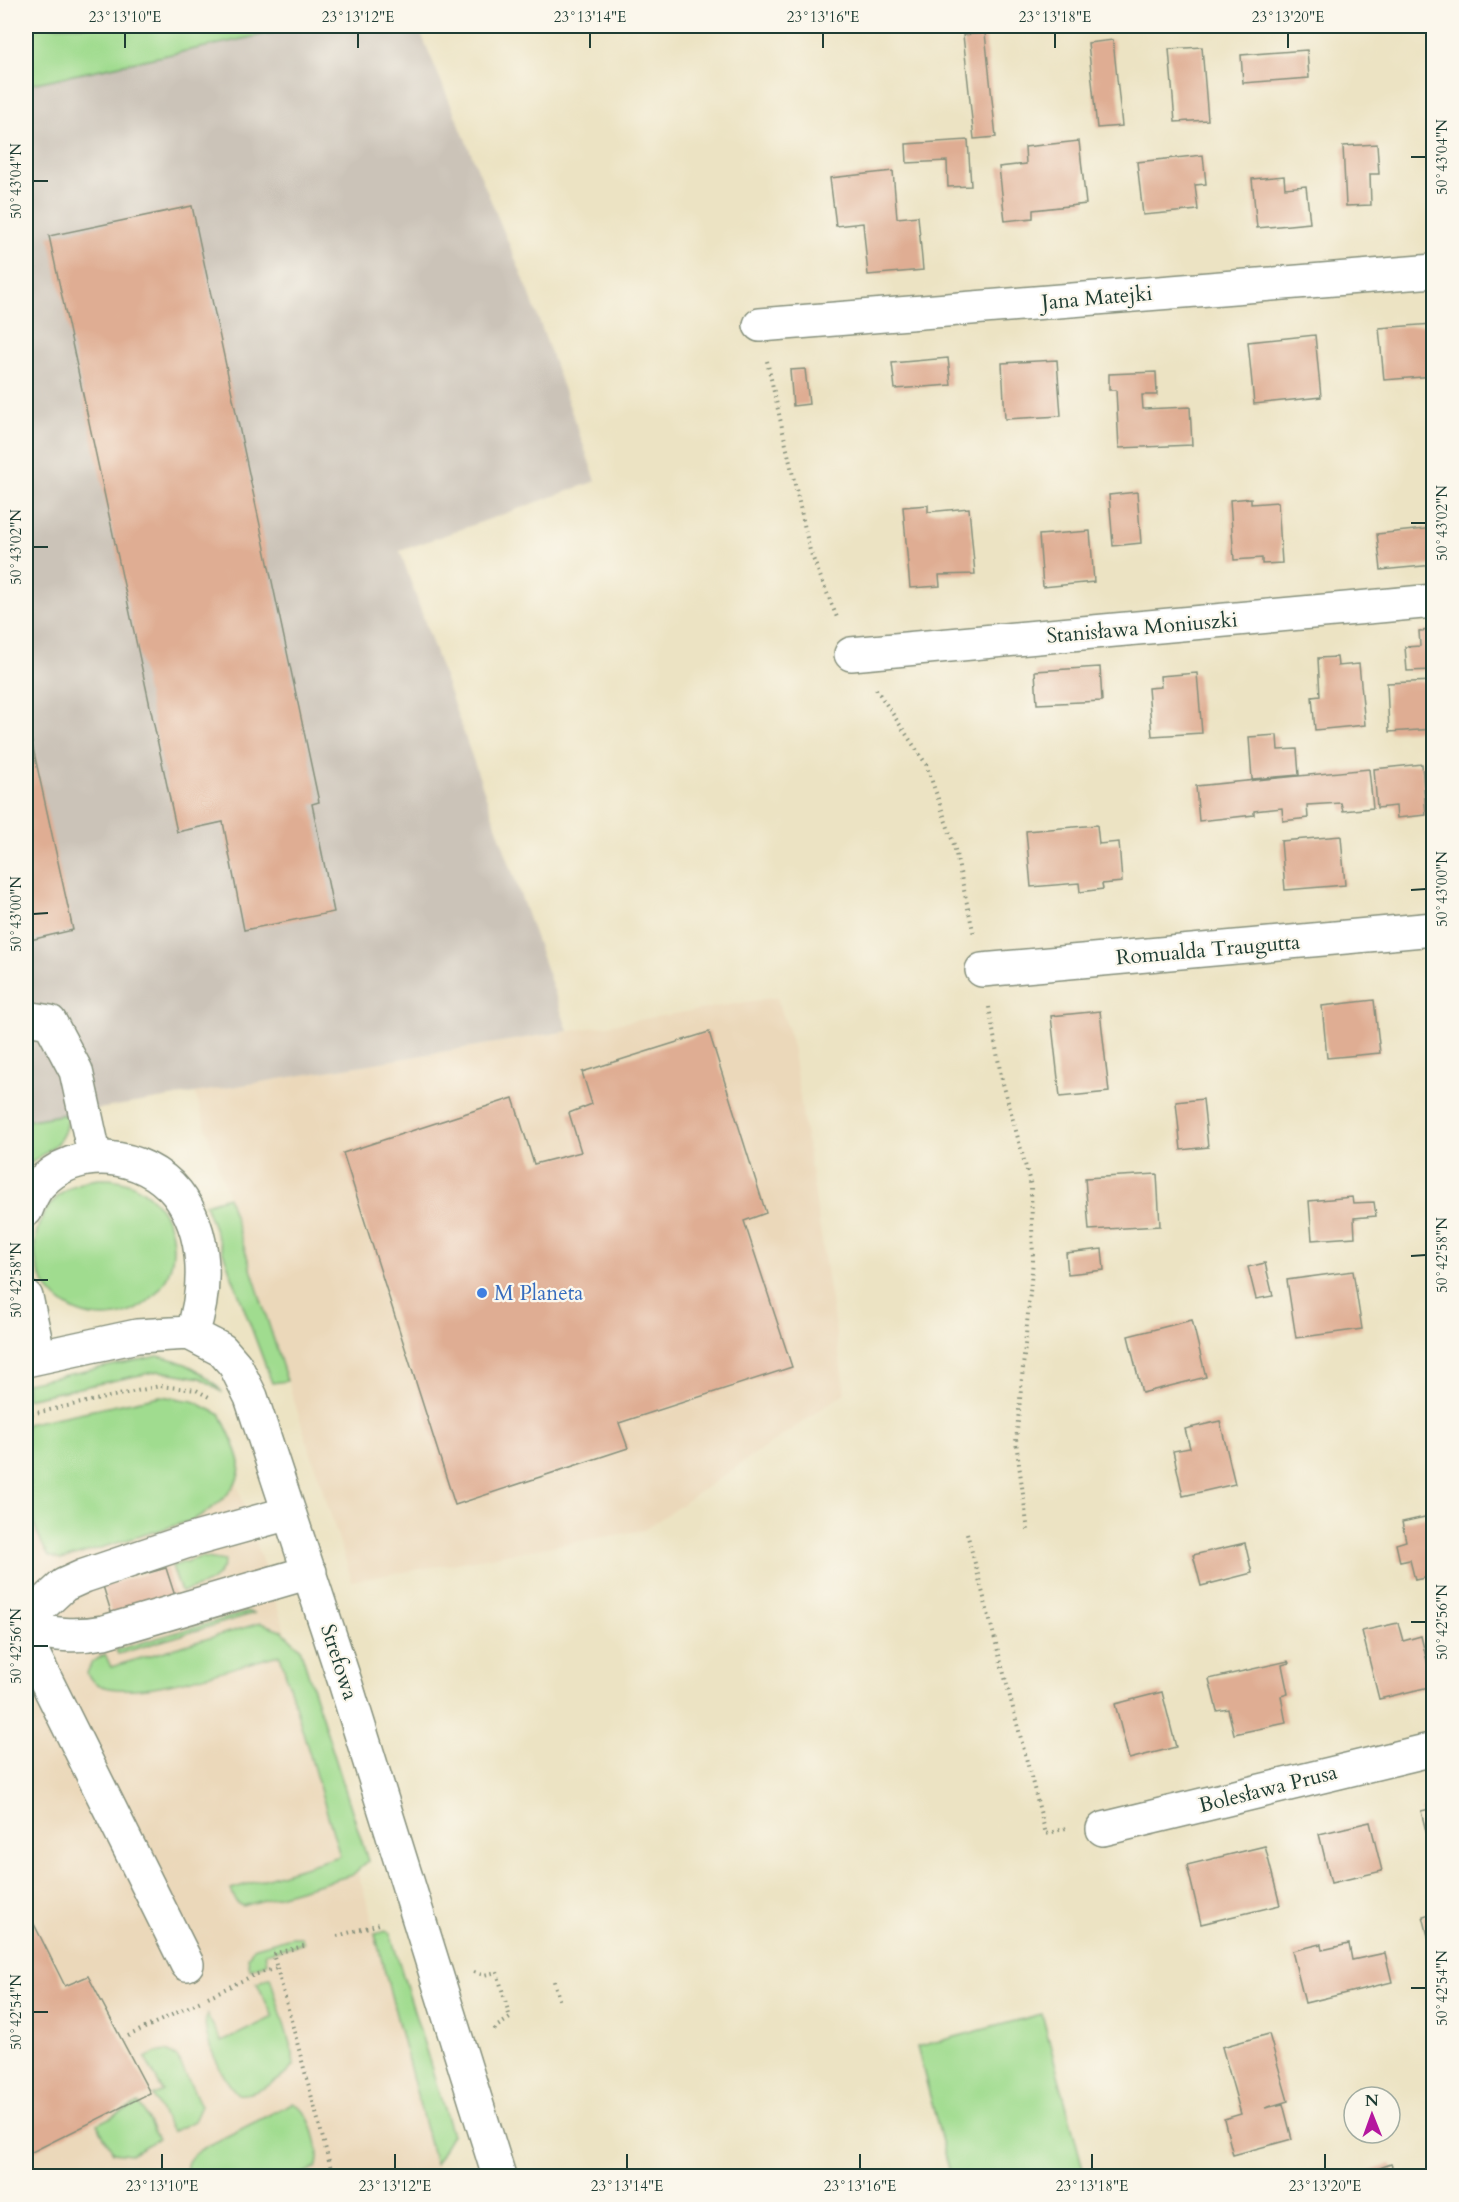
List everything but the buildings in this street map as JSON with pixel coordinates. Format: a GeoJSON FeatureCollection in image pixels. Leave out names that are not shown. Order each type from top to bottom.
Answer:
{"type":"FeatureCollection","features":[{"type":"Feature","properties":{"kind":"street","name":"Jana Matejki"},"geometry":{"type":"LineString","coordinates":[[760,325],[1434,271]]}},
{"type":"Feature","properties":{"kind":"street","name":"Stanisława Moniuszki"},"geometry":{"type":"LineString","coordinates":[[851,654],[1434,601]]}},
{"type":"Feature","properties":{"kind":"street","name":"Romualda Traugutta"},"geometry":{"type":"LineString","coordinates":[[982,970],[1434,929]]}},
{"type":"Feature","properties":{"kind":"street"},"geometry":{"type":"LineString","coordinates":[[26,1018],[50,1022],[76,1071],[95,1158]]}},
{"type":"Feature","properties":{"kind":"street"},"geometry":{"type":"LineString","coordinates":[[26,1210],[38,1186],[65,1166],[95,1158],[126,1160],[155,1172],[177,1194],[192,1220],[204,1282],[200,1309],[192,1334]]}},
{"type":"Feature","properties":{"kind":"street"},"geometry":{"type":"LineString","coordinates":[[26,1297],[32,1358]]}},
{"type":"Feature","properties":{"kind":"street","name":"Strefowa"},"geometry":{"type":"LineString","coordinates":[[32,1358],[137,1336],[192,1334],[222,1350],[239,1373],[251,1397],[310,1572],[499,2176]]}},
{"type":"Feature","properties":{"kind":"street"},"geometry":{"type":"LineString","coordinates":[[26,1620],[64,1585],[84,1576],[185,1542],[289,1513]]}},
{"type":"Feature","properties":{"kind":"street"},"geometry":{"type":"LineString","coordinates":[[26,1628],[52,1635],[84,1636],[310,1572]]}},
{"type":"Feature","properties":{"kind":"street"},"geometry":{"type":"LineString","coordinates":[[26,1640],[187,1964]]}},
{"type":"Feature","properties":{"kind":"street","name":"Bolesława Prusa"},"geometry":{"type":"LineString","coordinates":[[1103,1829],[1434,1749]]}},
{"type":"Feature","properties":{"kind":"path"},"geometry":{"type":"LineString","coordinates":[[760,325],[781,429],[810,551],[851,654],[926,764],[954,845],[982,970],[1002,1076],[1031,1186],[1033,1260],[1016,1442],[1028,1531]]}},
{"type":"Feature","properties":{"kind":"path"},"geometry":{"type":"LineString","coordinates":[[26,1415],[160,1386],[196,1390],[216,1402]]}},
{"type":"Feature","properties":{"kind":"path"},"geometry":{"type":"LineString","coordinates":[[967,1533],[1046,1834],[1082,1823],[1103,1829]]}},
{"type":"Feature","properties":{"kind":"path"},"geometry":{"type":"LineString","coordinates":[[337,1936],[392,1921]]}},
{"type":"Feature","properties":{"kind":"path"},"geometry":{"type":"LineString","coordinates":[[307,1945],[273,1954],[333,2175],[325,2176]]}},
{"type":"Feature","properties":{"kind":"path"},"geometry":{"type":"LineString","coordinates":[[128,2036],[254,1975],[277,1968]]}},
{"type":"Feature","properties":{"kind":"path"},"geometry":{"type":"LineString","coordinates":[[499,1978],[508,2013]]}},
{"type":"Feature","properties":{"kind":"path"},"geometry":{"type":"LineString","coordinates":[[554,1981],[560,2003]]}},
{"type":"Feature","properties":{"kind":"shaded area"},"geometry":{"type":"Polygon","coordinates":[[[304,26],[418,26],[529,292],[596,481],[400,551],[568,1031],[26,1121],[26,85],[304,26]]]}},
{"type":"Feature","properties":{"kind":"shaded area"},"geometry":{"type":"Polygon","coordinates":[[[777,997],[791,1039],[845,1393],[644,1530],[352,1581],[195,1093],[777,997]]]}},
{"type":"Feature","properties":{"kind":"shaded area"},"geometry":{"type":"Polygon","coordinates":[[[216,1419],[288,1640],[369,1909],[439,2176],[26,2176],[26,1433],[216,1419]]]}},
{"type":"Feature","properties":{"kind":"green space"},"geometry":{"type":"Polygon","coordinates":[[[26,26],[304,26],[26,85],[26,26]]]}},
{"type":"Feature","properties":{"kind":"green space"},"geometry":{"type":"Polygon","coordinates":[[[67,1114],[64,1133],[60,1140],[26,1167],[26,1121],[67,1114]]]}},
{"type":"Feature","properties":{"kind":"green space"},"geometry":{"type":"Polygon","coordinates":[[[104,1179],[130,1184],[153,1199],[168,1222],[173,1248],[168,1274],[153,1297],[130,1312],[104,1317],[78,1312],[55,1297],[40,1274],[35,1248],[40,1222],[55,1199],[78,1184],[104,1179]]]}},
{"type":"Feature","properties":{"kind":"green space"},"geometry":{"type":"Polygon","coordinates":[[[228,1197],[287,1381],[272,1383],[205,1204],[228,1197]]]}},
{"type":"Feature","properties":{"kind":"green space"},"geometry":{"type":"Polygon","coordinates":[[[158,1356],[194,1368],[223,1393],[201,1378],[159,1371],[26,1399],[26,1383],[158,1356]]]}},
{"type":"Feature","properties":{"kind":"green space"},"geometry":{"type":"Polygon","coordinates":[[[160,1396],[193,1401],[221,1415],[240,1464],[236,1482],[231,1490],[217,1504],[193,1520],[61,1560],[49,1556],[30,1509],[26,1475],[26,1424],[160,1396]]]}},
{"type":"Feature","properties":{"kind":"green space"},"geometry":{"type":"Polygon","coordinates":[[[201,1557],[225,1561],[218,1575],[208,1583],[181,1592],[172,1566],[201,1557]]]}},
{"type":"Feature","properties":{"kind":"green space"},"geometry":{"type":"Polygon","coordinates":[[[247,1612],[255,1613],[118,1654],[116,1650],[247,1612]]]}},
{"type":"Feature","properties":{"kind":"green space"},"geometry":{"type":"Polygon","coordinates":[[[260,1623],[281,1630],[300,1648],[368,1861],[352,1875],[243,1906],[236,1902],[231,1889],[340,1856],[280,1655],[209,1675],[147,1688],[120,1689],[99,1685],[87,1673],[92,1662],[105,1654],[111,1667],[260,1623]]]}},
{"type":"Feature","properties":{"kind":"green space"},"geometry":{"type":"Polygon","coordinates":[[[386,1931],[390,1933],[452,2135],[435,2164],[375,1934],[386,1931]]]}},
{"type":"Feature","properties":{"kind":"green space"},"geometry":{"type":"Polygon","coordinates":[[[291,1937],[301,1937],[304,1943],[265,1953],[267,1963],[250,1969],[248,1958],[253,1948],[291,1937]]]}},
{"type":"Feature","properties":{"kind":"green space"},"geometry":{"type":"Polygon","coordinates":[[[270,1977],[293,2054],[293,2066],[269,2086],[238,2094],[226,2079],[214,2057],[206,2033],[207,2015],[222,2042],[273,2017],[257,1983],[270,1977]]]}},
{"type":"Feature","properties":{"kind":"green space"},"geometry":{"type":"Polygon","coordinates":[[[1042,2014],[1085,2176],[951,2176],[917,2047],[1042,2014]]]}},
{"type":"Feature","properties":{"kind":"green space"},"geometry":{"type":"Polygon","coordinates":[[[167,2051],[177,2057],[201,2106],[194,2121],[172,2132],[153,2096],[163,2091],[145,2058],[167,2051]]]}},
{"type":"Feature","properties":{"kind":"green space"},"geometry":{"type":"Polygon","coordinates":[[[139,2103],[158,2139],[131,2154],[113,2152],[97,2124],[139,2103]]]}},
{"type":"Feature","properties":{"kind":"green space"},"geometry":{"type":"Polygon","coordinates":[[[292,2103],[304,2112],[313,2131],[318,2152],[316,2168],[296,2176],[188,2176],[188,2161],[200,2150],[292,2103]]]}},
{"type":"Feature","properties":{"kind":"place","name":"M Planeta"},"geometry":{"type":"Point","coordinates":[482,1293]}}]}
